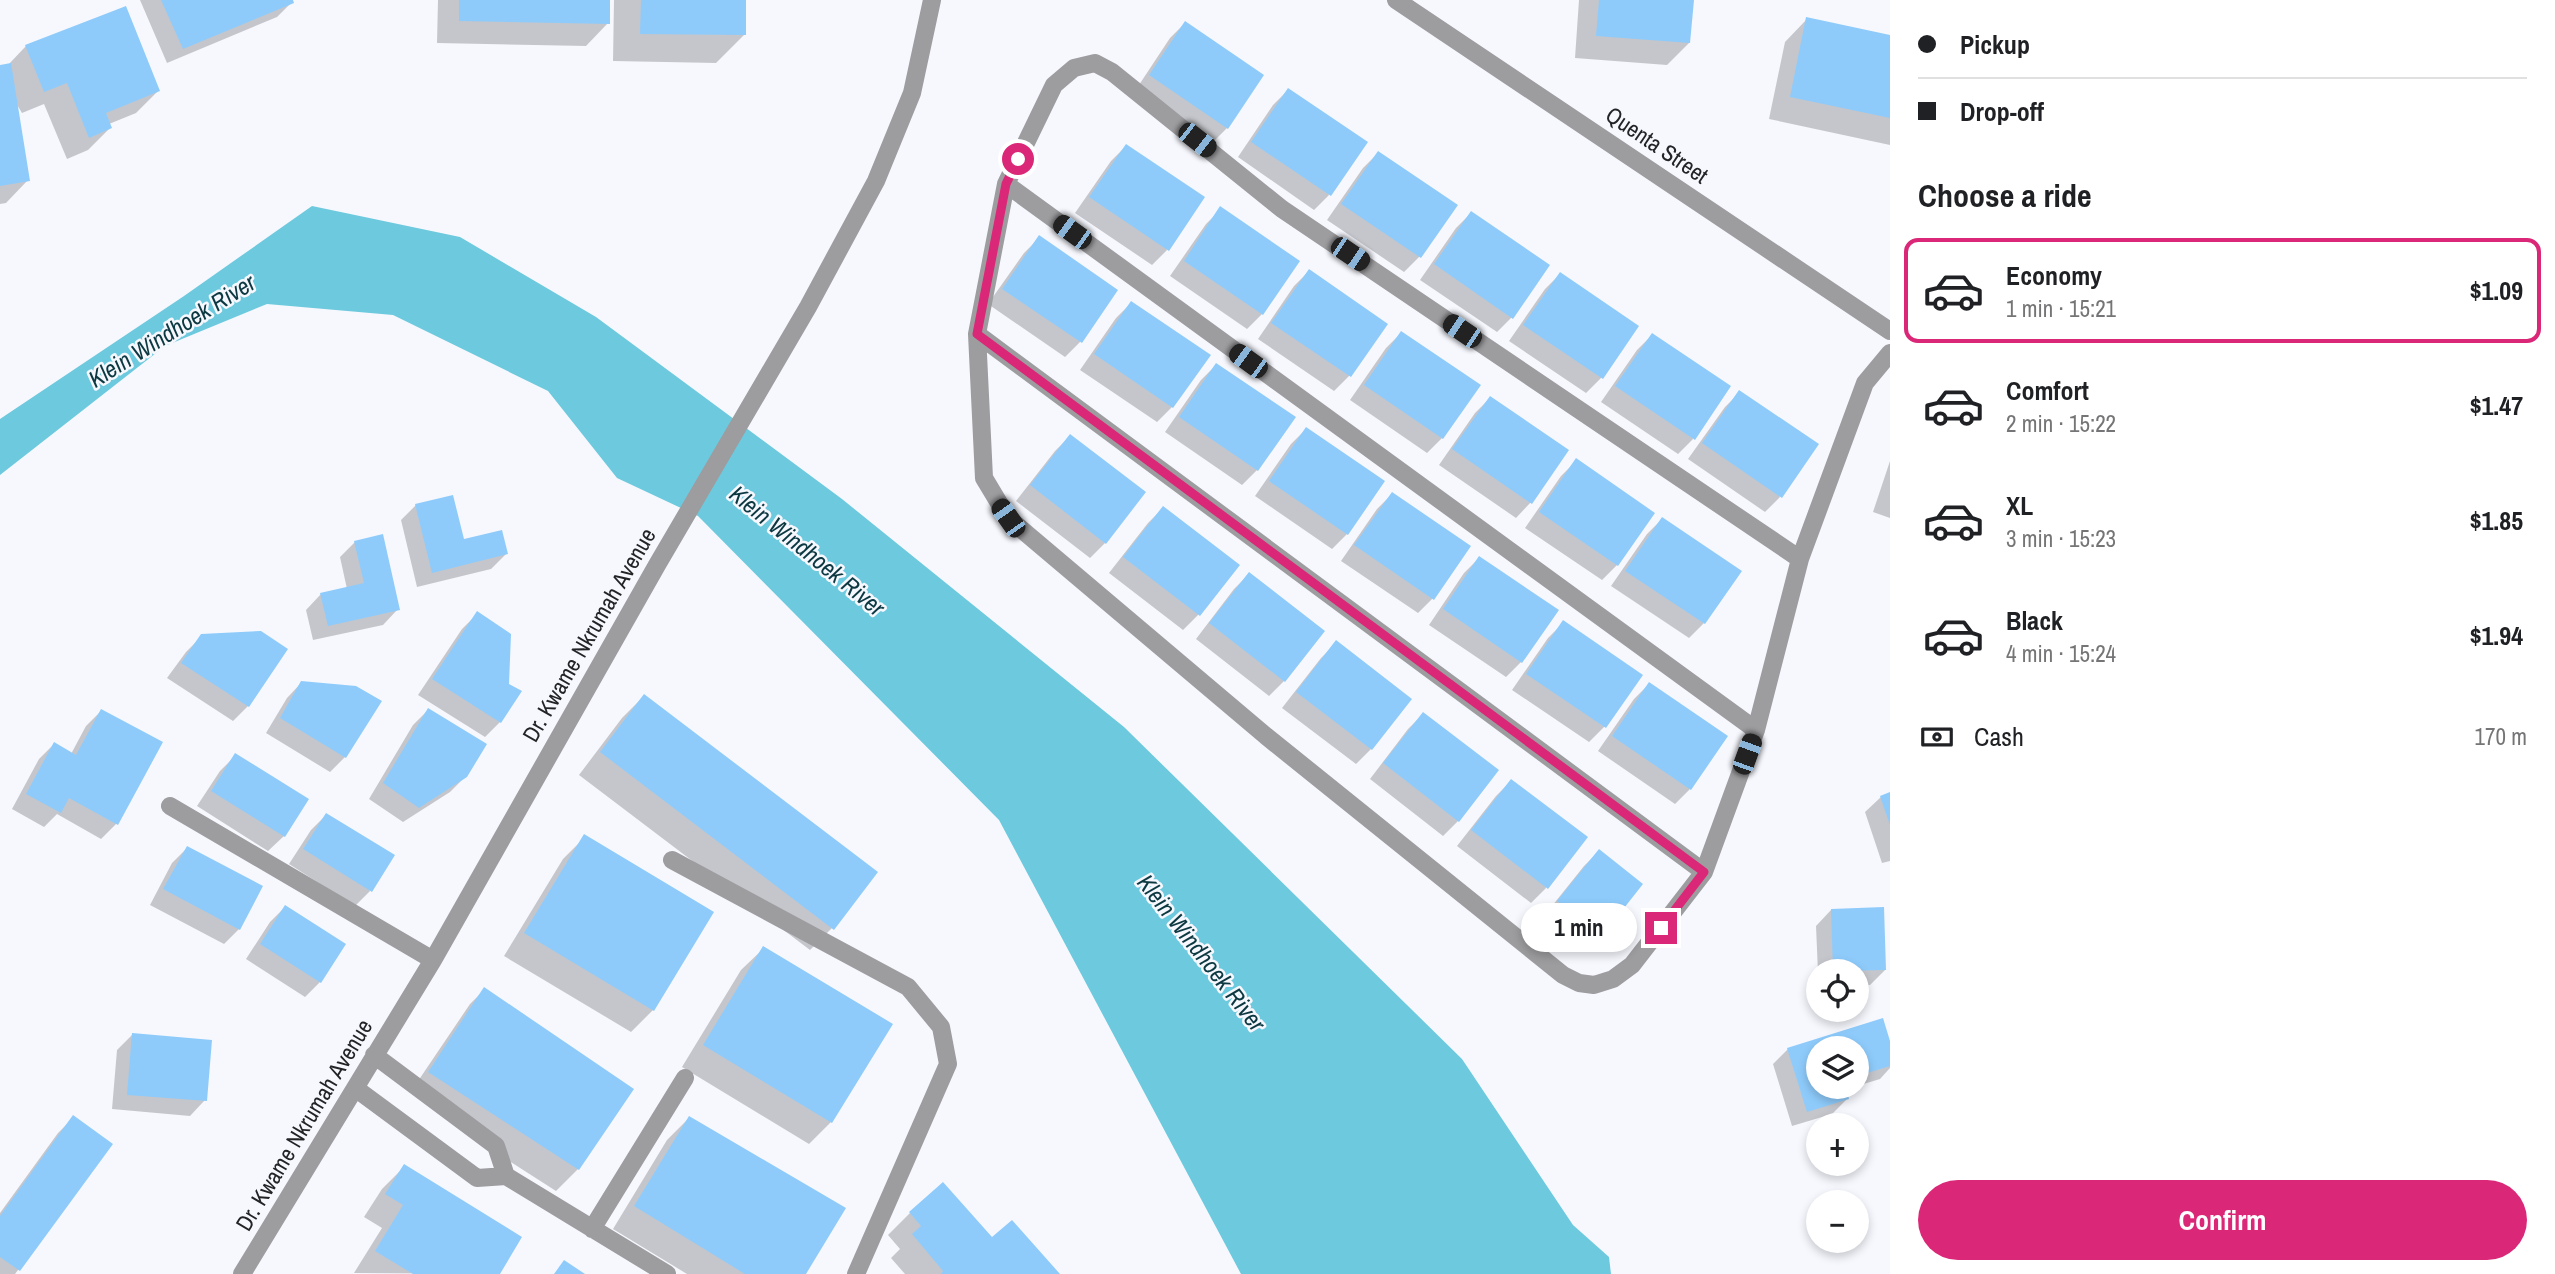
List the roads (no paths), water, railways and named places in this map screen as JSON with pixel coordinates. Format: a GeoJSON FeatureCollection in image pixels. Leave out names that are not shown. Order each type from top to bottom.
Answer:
{"type":"FeatureCollection","features":[{"type":"Feature","properties":{"kind":"street","name":"Dr. Kwame Nkrumah Avenue"},"geometry":{"type":"LineString","coordinates":[[242,1274],[433,960],[657,565],[808,307],[876,181],[907,106],[932,0]]}},
{"type":"Feature","properties":{"kind":"street","name":"Quenta Street"},"geometry":{"type":"LineString","coordinates":[[1396,0],[1890,331]]}},
{"type":"Feature","properties":{"kind":"street"},"geometry":{"type":"LineString","coordinates":[[1800,559],[1282,208],[1112,72],[1095,63],[1074,68],[1054,85],[1006,184],[977,334],[984,478],[1008,518],[1266,736],[1563,975],[1579,983],[1594,985],[1613,979],[1632,965],[1704,872],[1756,730],[1800,559],[1865,383],[1890,353]]}},
{"type":"Feature","properties":{"kind":"street"},"geometry":{"type":"LineString","coordinates":[[1006,184],[1756,730]]}},
{"type":"Feature","properties":{"kind":"street"},"geometry":{"type":"LineString","coordinates":[[977,334],[1704,872]]}},
{"type":"Feature","properties":{"kind":"street"},"geometry":{"type":"LineString","coordinates":[[170,806],[433,960]]}},
{"type":"Feature","properties":{"kind":"street"},"geometry":{"type":"LineString","coordinates":[[672,860],[908,987],[941,1027],[948,1064],[856,1274]]}},
{"type":"Feature","properties":{"kind":"street"},"geometry":{"type":"LineString","coordinates":[[374,1055],[496,1146],[506,1176]]}},
{"type":"Feature","properties":{"kind":"street"},"geometry":{"type":"LineString","coordinates":[[592,1229],[685,1078]]}},
{"type":"Feature","properties":{"kind":"street"},"geometry":{"type":"LineString","coordinates":[[355,1088],[477,1178],[506,1176],[667,1274]]}},
{"type":"Feature","properties":{"kind":"water","name":"Klein Windhoek River"},"geometry":{"type":"Polygon","coordinates":[[[312,206],[460,237],[596,317],[842,499],[1124,727],[1462,1059],[1573,1225],[1609,1257],[1611,1274],[1241,1274],[999,820],[698,516],[617,478],[548,391],[393,315],[267,304],[165,346],[0,475],[0,419],[184,296],[312,206]]]}}]}
